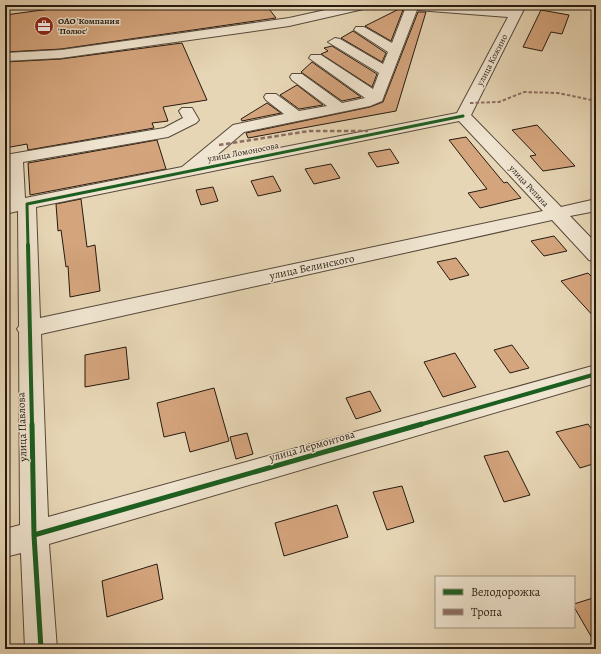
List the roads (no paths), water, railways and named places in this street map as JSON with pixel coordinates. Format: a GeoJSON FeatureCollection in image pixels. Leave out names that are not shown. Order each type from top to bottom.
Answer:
{"type":"FeatureCollection","features":[{"type":"Feature","properties":{"kind":"street"},"geometry":{"type":"LineString","coordinates":[[5,57],[61,54],[289,22],[364,5]]}},
{"type":"Feature","properties":{"kind":"street"},"geometry":{"type":"LineString","coordinates":[[187,172],[239,128],[370,102],[377,98],[395,50],[407,7],[518,10]]}},
{"type":"Feature","properties":{"kind":"street","name":"улица Кожино"},"geometry":{"type":"LineString","coordinates":[[463,116],[518,10]]}},
{"type":"Feature","properties":{"kind":"street"},"geometry":{"type":"LineString","coordinates":[[360,30],[395,50]]}},
{"type":"Feature","properties":{"kind":"street"},"geometry":{"type":"LineString","coordinates":[[335,42],[387,72]]}},
{"type":"Feature","properties":{"kind":"street"},"geometry":{"type":"LineString","coordinates":[[316,58],[377,98]]}},
{"type":"Feature","properties":{"kind":"street"},"geometry":{"type":"LineString","coordinates":[[297,77],[340,108]]}},
{"type":"Feature","properties":{"kind":"street"},"geometry":{"type":"LineString","coordinates":[[271,97],[297,117]]}},
{"type":"Feature","properties":{"kind":"street"},"geometry":{"type":"LineString","coordinates":[[9,159],[168,132],[191,120],[187,111]]}},
{"type":"Feature","properties":{"kind":"street","name":"улица Ломоносова"},"geometry":{"type":"LineString","coordinates":[[16,206],[463,116]]}},
{"type":"Feature","properties":{"kind":"street","name":"улица Репина"},"geometry":{"type":"LineString","coordinates":[[463,116],[596,255]]}},
{"type":"Feature","properties":{"kind":"street","name":"улица Павлова"},"geometry":{"type":"LineString","coordinates":[[9,159],[16,206],[28,329],[34,535],[41,649]]}},
{"type":"Feature","properties":{"kind":"street","name":"улица Белинского"},"geometry":{"type":"LineString","coordinates":[[28,329],[596,205]]}},
{"type":"Feature","properties":{"kind":"street","name":"улица Лермонтова"},"geometry":{"type":"LineString","coordinates":[[5,543],[596,374]]}},
{"type":"Feature","properties":{"kind":"place","name":"ОАО 'Компания 'Полюс'"},"geometry":{"type":"Point","coordinates":[44,26]}}]}
